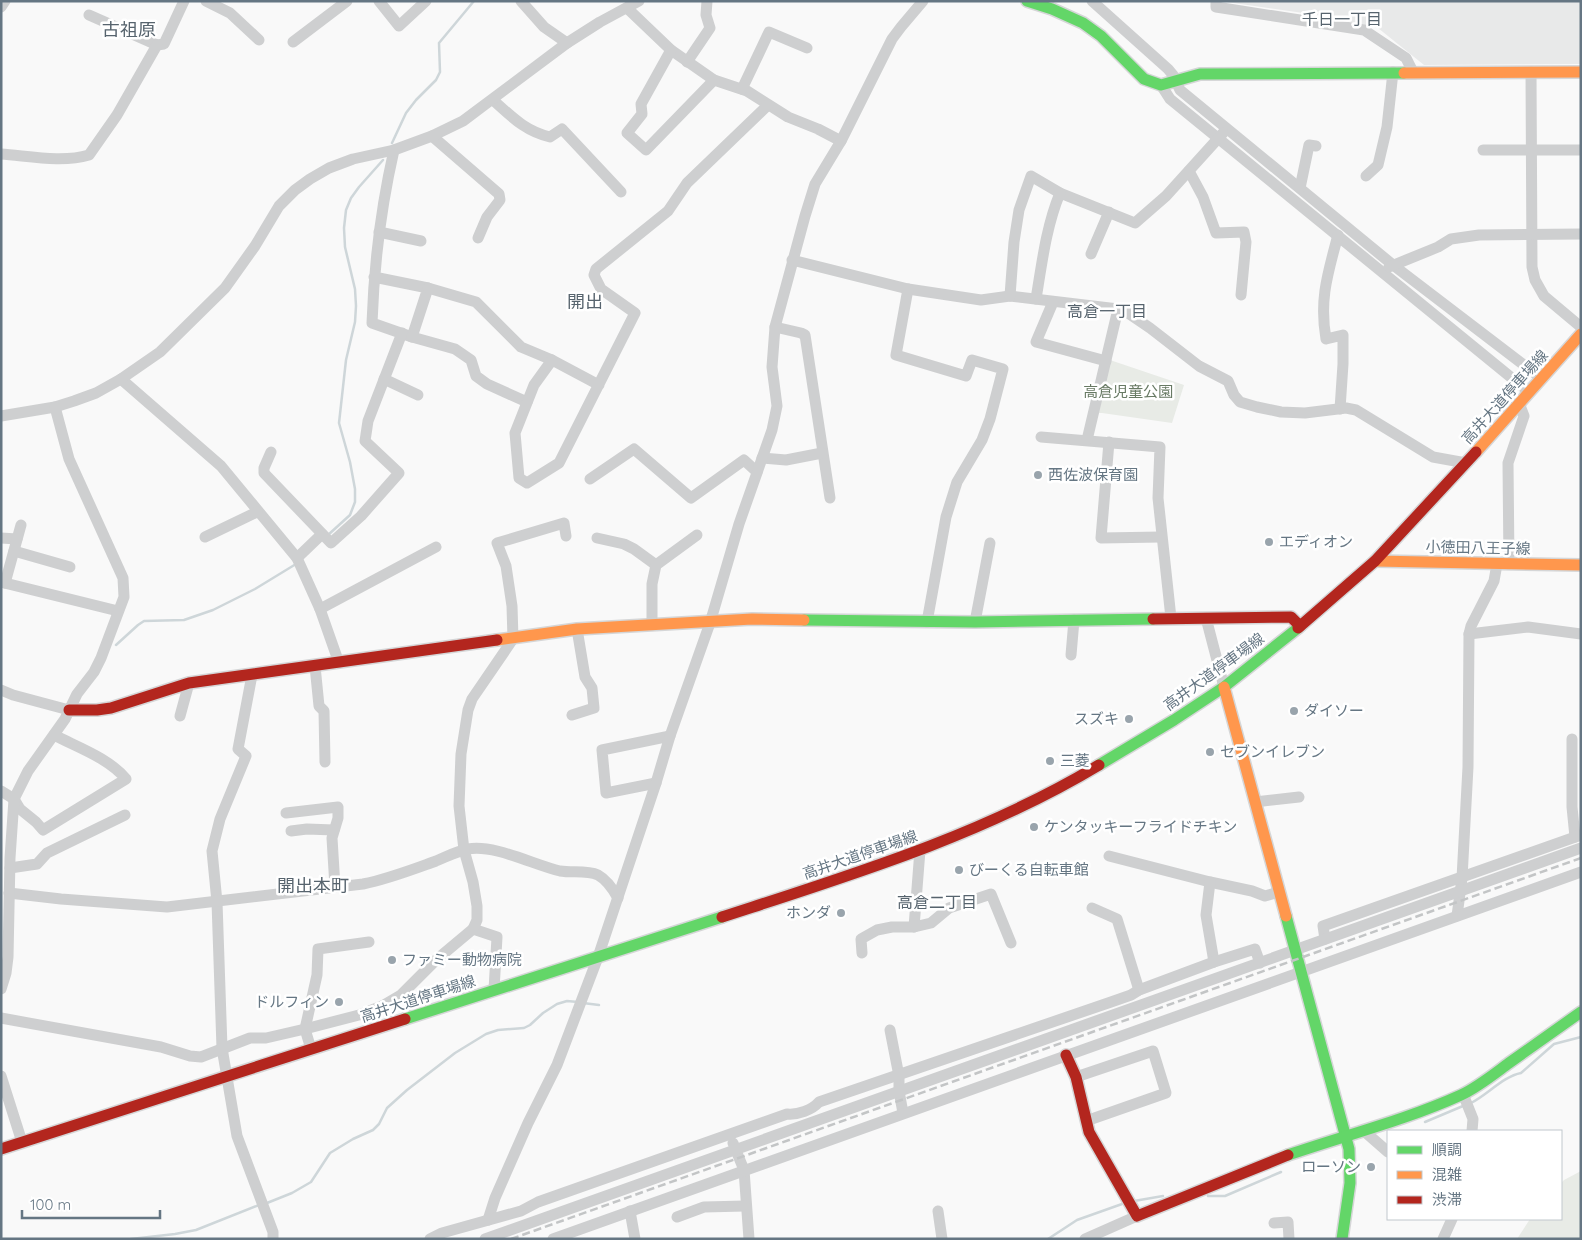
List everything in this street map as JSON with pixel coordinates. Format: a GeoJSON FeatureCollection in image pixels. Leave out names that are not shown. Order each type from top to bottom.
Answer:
{"type":"FeatureCollection","features":[{"type":"Feature","properties":{"kind":"street"},"geometry":{"type":"LineString","coordinates":[[1,7],[5,1]]}},
{"type":"Feature","properties":{"kind":"street"},"geometry":{"type":"LineString","coordinates":[[89,15],[157,45],[164,44],[184,1]]}},
{"type":"Feature","properties":{"kind":"street"},"geometry":{"type":"LineString","coordinates":[[206,1],[230,13],[259,40]]}},
{"type":"Feature","properties":{"kind":"street"},"geometry":{"type":"LineString","coordinates":[[293,42],[347,1]]}},
{"type":"Feature","properties":{"kind":"street"},"geometry":{"type":"LineString","coordinates":[[379,1],[399,26],[426,1]]}},
{"type":"Feature","properties":{"kind":"street"},"geometry":{"type":"LineString","coordinates":[[521,1],[544,27],[567,43]]}},
{"type":"Feature","properties":{"kind":"street"},"geometry":{"type":"LineString","coordinates":[[1,416],[55,407],[96,392],[121,379],[160,352],[225,288],[255,246],[279,206],[295,190],[329,168],[353,159],[394,150],[432,136],[463,121],[567,43],[638,1]]}},
{"type":"Feature","properties":{"kind":"street"},"geometry":{"type":"LineString","coordinates":[[687,62],[710,28],[706,15],[707,1]]}},
{"type":"Feature","properties":{"kind":"street"},"geometry":{"type":"LineString","coordinates":[[488,1220],[495,1198],[557,1065],[598,957],[670,736],[710,622],[739,524],[772,430],[777,406],[772,367],[775,327],[792,260],[815,184],[840,141],[892,40],[923,1]]}},
{"type":"Feature","properties":{"kind":"street"},"geometry":{"type":"LineString","coordinates":[[1027,1],[1053,5],[1083,23],[1095,31],[1144,79],[1161,85],[1200,74],[1581,72]]}},
{"type":"Feature","properties":{"kind":"street"},"geometry":{"type":"LineString","coordinates":[[1092,1],[1168,69],[1180,90],[1226,129],[1393,265],[1541,378]]}},
{"type":"Feature","properties":{"kind":"street"},"geometry":{"type":"LineString","coordinates":[[1216,1],[1216,6],[1364,30],[1406,58],[1413,72]]}},
{"type":"Feature","properties":{"kind":"street"},"geometry":{"type":"LineString","coordinates":[[627,8],[671,50],[714,80],[747,91],[788,117],[818,129],[840,141]]}},
{"type":"Feature","properties":{"kind":"street"},"geometry":{"type":"LineString","coordinates":[[742,89],[769,32],[807,48]]}},
{"type":"Feature","properties":{"kind":"street"},"geometry":{"type":"LineString","coordinates":[[1,154],[54,158],[80,158],[89,155],[117,115],[157,45]]}},
{"type":"Feature","properties":{"kind":"street"},"geometry":{"type":"LineString","coordinates":[[671,50],[642,104],[642,114],[627,133],[646,150],[714,80]]}},
{"type":"Feature","properties":{"kind":"street"},"geometry":{"type":"LineString","coordinates":[[1366,176],[1378,166],[1387,127],[1393,72]]}},
{"type":"Feature","properties":{"kind":"street"},"geometry":{"type":"LineString","coordinates":[[1531,72],[1532,267],[1535,280],[1544,296],[1581,327]]}},
{"type":"Feature","properties":{"kind":"street"},"geometry":{"type":"LineString","coordinates":[[1161,85],[1170,99],[1530,392]]}},
{"type":"Feature","properties":{"kind":"street"},"geometry":{"type":"LineString","coordinates":[[493,100],[521,125],[536,134],[550,137],[562,129],[621,192]]}},
{"type":"Feature","properties":{"kind":"street"},"geometry":{"type":"LineString","coordinates":[[552,360],[534,385],[515,433],[519,478],[527,483],[559,463],[635,313],[601,289],[594,275],[596,269],[668,211],[686,183],[768,105]]}},
{"type":"Feature","properties":{"kind":"street"},"geometry":{"type":"LineString","coordinates":[[1010,296],[1018,210],[1031,176],[1060,192],[1135,223],[1166,196],[1226,129]]}},
{"type":"Feature","properties":{"kind":"street"},"geometry":{"type":"LineString","coordinates":[[432,136],[498,194],[500,200],[487,216],[478,238]]}},
{"type":"Feature","properties":{"kind":"street"},"geometry":{"type":"LineString","coordinates":[[1300,188],[1309,145],[1316,146]]}},
{"type":"Feature","properties":{"kind":"street"},"geometry":{"type":"LineString","coordinates":[[394,150],[386,182],[374,277],[372,323],[455,349],[471,360],[476,376],[487,384],[527,402]]}},
{"type":"Feature","properties":{"kind":"street"},"geometry":{"type":"LineString","coordinates":[[1483,150],[1581,150]]}},
{"type":"Feature","properties":{"kind":"street"},"geometry":{"type":"LineString","coordinates":[[1189,171],[1203,197],[1216,233],[1244,232],[1246,242],[1241,296]]}},
{"type":"Feature","properties":{"kind":"street"},"geometry":{"type":"LineString","coordinates":[[1036,299],[1046,238],[1052,212],[1060,192]]}},
{"type":"Feature","properties":{"kind":"street"},"geometry":{"type":"LineString","coordinates":[[1090,254],[1109,212]]}},
{"type":"Feature","properties":{"kind":"street"},"geometry":{"type":"LineString","coordinates":[[380,232],[421,240]]}},
{"type":"Feature","properties":{"kind":"street"},"geometry":{"type":"LineString","coordinates":[[1382,271],[1438,247],[1451,239],[1479,235],[1581,234]]}},
{"type":"Feature","properties":{"kind":"street"},"geometry":{"type":"LineString","coordinates":[[1338,235],[1323,300],[1323,322],[1326,339],[1343,335],[1344,364],[1340,409]]}},
{"type":"Feature","properties":{"kind":"street"},"geometry":{"type":"LineString","coordinates":[[792,260],[908,289],[980,300],[1010,296],[1125,311],[1199,366],[1228,382],[1234,395],[1240,402],[1281,412],[1305,413],[1340,409],[1356,410],[1433,457],[1466,463]]}},
{"type":"Feature","properties":{"kind":"street"},"geometry":{"type":"LineString","coordinates":[[374,277],[428,288],[476,302],[521,347],[552,360],[599,385]]}},
{"type":"Feature","properties":{"kind":"street"},"geometry":{"type":"LineString","coordinates":[[271,452],[264,468],[264,473],[331,543],[361,516],[399,473],[365,441],[368,421],[384,379],[407,335],[428,288]]}},
{"type":"Feature","properties":{"kind":"street"},"geometry":{"type":"LineString","coordinates":[[908,289],[896,355],[966,376],[972,360],[1003,369],[990,420],[982,440],[957,482],[946,516],[927,622]]}},
{"type":"Feature","properties":{"kind":"street"},"geometry":{"type":"LineString","coordinates":[[1053,302],[1036,342],[1106,361]]}},
{"type":"Feature","properties":{"kind":"street"},"geometry":{"type":"LineString","coordinates":[[1087,440],[1118,309]]}},
{"type":"Feature","properties":{"kind":"street"},"geometry":{"type":"LineString","coordinates":[[775,327],[805,335],[830,498]]}},
{"type":"Feature","properties":{"kind":"street","name":"高井大道停車場線"},"geometry":{"type":"LineString","coordinates":[[1,1149],[830,882],[920,850],[986,823],[1082,776],[1224,688],[1375,561],[1466,463],[1581,334]]}},
{"type":"Feature","properties":{"kind":"street"},"geometry":{"type":"LineString","coordinates":[[121,379],[221,466],[297,558],[320,609],[340,663]]}},
{"type":"Feature","properties":{"kind":"street"},"geometry":{"type":"LineString","coordinates":[[384,379],[418,395]]}},
{"type":"Feature","properties":{"kind":"street"},"geometry":{"type":"LineString","coordinates":[[1457,916],[1462,878],[1468,766],[1469,634],[1471,626],[1503,564],[1508,463],[1524,416],[1519,403]]}},
{"type":"Feature","properties":{"kind":"street"},"geometry":{"type":"LineString","coordinates":[[1,989],[8,957],[14,799],[28,771],[54,735],[77,694],[94,672],[124,597],[123,578],[69,459],[55,407]]}},
{"type":"Feature","properties":{"kind":"street"},"geometry":{"type":"LineString","coordinates":[[1041,437],[1160,447],[1158,498],[1171,618]]}},
{"type":"Feature","properties":{"kind":"street"},"geometry":{"type":"LineString","coordinates":[[1109,442],[1101,538],[1161,537]]}},
{"type":"Feature","properties":{"kind":"street"},"geometry":{"type":"LineString","coordinates":[[590,479],[634,449],[691,498],[744,460],[757,472]]}},
{"type":"Feature","properties":{"kind":"street"},"geometry":{"type":"LineString","coordinates":[[762,458],[786,460],[822,453]]}},
{"type":"Feature","properties":{"kind":"street"},"geometry":{"type":"LineString","coordinates":[[205,538],[258,512]]}},
{"type":"Feature","properties":{"kind":"street"},"geometry":{"type":"LineString","coordinates":[[1,1018],[161,1047],[190,1056],[201,1057],[250,1038],[266,1038],[359,1015],[384,1005],[401,995],[436,960],[473,929],[476,920],[477,906],[464,850],[459,806],[461,754],[468,710],[472,699],[512,639],[512,606],[507,574],[497,543],[564,523],[566,536]]}},
{"type":"Feature","properties":{"kind":"street"},"geometry":{"type":"LineString","coordinates":[[21,525],[3,583],[118,611]]}},
{"type":"Feature","properties":{"kind":"street"},"geometry":{"type":"LineString","coordinates":[[297,558],[322,534]]}},
{"type":"Feature","properties":{"kind":"street"},"geometry":{"type":"LineString","coordinates":[[652,625],[652,584],[656,566],[696,535]]}},
{"type":"Feature","properties":{"kind":"street"},"geometry":{"type":"LineString","coordinates":[[1,538],[17,539]]}},
{"type":"Feature","properties":{"kind":"street"},"geometry":{"type":"LineString","coordinates":[[597,538],[624,544],[634,549],[656,566]]}},
{"type":"Feature","properties":{"kind":"street"},"geometry":{"type":"LineString","coordinates":[[975,622],[990,544]]}},
{"type":"Feature","properties":{"kind":"street"},"geometry":{"type":"LineString","coordinates":[[320,609],[436,547]]}},
{"type":"Feature","properties":{"kind":"street"},"geometry":{"type":"LineString","coordinates":[[14,551],[65,562]]}},
{"type":"Feature","properties":{"kind":"street","name":"小徳田八王子線"},"geometry":{"type":"LineString","coordinates":[[1375,561],[1581,566]]}},
{"type":"Feature","properties":{"kind":"street"},"geometry":{"type":"LineString","coordinates":[[1,690],[69,710],[97,710],[136,702],[189,683],[578,629],[752,619],[975,622],[1291,617],[1300,626]]}},
{"type":"Feature","properties":{"kind":"street"},"geometry":{"type":"LineString","coordinates":[[1206,618],[1294,950],[1346,1135],[1351,1167],[1349,1197],[1342,1239]]}},
{"type":"Feature","properties":{"kind":"street"},"geometry":{"type":"LineString","coordinates":[[1070,655],[1074,620]]}},
{"type":"Feature","properties":{"kind":"street"},"geometry":{"type":"LineString","coordinates":[[1469,634],[1528,627],[1581,634]]}},
{"type":"Feature","properties":{"kind":"street"},"geometry":{"type":"LineString","coordinates":[[572,715],[594,708],[592,688],[585,677],[578,629]]}},
{"type":"Feature","properties":{"kind":"street"},"geometry":{"type":"LineString","coordinates":[[315,666],[319,706],[324,711],[325,762]]}},
{"type":"Feature","properties":{"kind":"street"},"geometry":{"type":"LineString","coordinates":[[252,675],[238,749],[246,756],[220,819],[212,851],[217,902],[222,1048],[237,1136],[273,1232],[273,1239]]}},
{"type":"Feature","properties":{"kind":"street"},"geometry":{"type":"LineString","coordinates":[[180,716],[189,683]]}},
{"type":"Feature","properties":{"kind":"street"},"geometry":{"type":"LineString","coordinates":[[1,792],[14,799],[20,809],[43,830],[126,779],[104,761],[54,735]]}},
{"type":"Feature","properties":{"kind":"street"},"geometry":{"type":"LineString","coordinates":[[656,783],[606,793],[602,750],[670,736]]}},
{"type":"Feature","properties":{"kind":"street"},"geometry":{"type":"LineString","coordinates":[[1325,939],[1323,926],[1578,836],[1572,798],[1572,739]]}},
{"type":"Feature","properties":{"kind":"street"},"geometry":{"type":"LineString","coordinates":[[1255,802],[1299,797]]}},
{"type":"Feature","properties":{"kind":"street"},"geometry":{"type":"LineString","coordinates":[[286,813],[338,807],[338,818],[332,838],[335,887]]}},
{"type":"Feature","properties":{"kind":"street"},"geometry":{"type":"LineString","coordinates":[[10,868],[37,864],[47,853],[124,815]]}},
{"type":"Feature","properties":{"kind":"street"},"geometry":{"type":"LineString","coordinates":[[291,831],[306,829],[334,830]]}},
{"type":"Feature","properties":{"kind":"street"},"geometry":{"type":"LineString","coordinates":[[485,1239],[1581,848]]}},
{"type":"Feature","properties":{"kind":"street"},"geometry":{"type":"LineString","coordinates":[[9,893],[167,907],[363,884],[388,879],[464,850],[483,849],[520,857],[558,870],[589,873],[598,876],[610,885],[618,898]]}},
{"type":"Feature","properties":{"kind":"street"},"geometry":{"type":"LineString","coordinates":[[914,927],[920,850]]}},
{"type":"Feature","properties":{"kind":"street"},"geometry":{"type":"LineString","coordinates":[[1109,856],[1252,891],[1265,896],[1279,892]]}},
{"type":"Feature","properties":{"kind":"street"},"geometry":{"type":"LineString","coordinates":[[558,1238],[903,1112],[1581,872]]}},
{"type":"Feature","properties":{"kind":"street"},"geometry":{"type":"LineString","coordinates":[[1210,882],[1206,915],[1214,962]]}},
{"type":"Feature","properties":{"kind":"street"},"geometry":{"type":"LineString","coordinates":[[862,952],[861,939],[876,930],[892,927],[914,927],[930,922],[949,908],[991,894],[1011,943]]}},
{"type":"Feature","properties":{"kind":"street"},"geometry":{"type":"LineString","coordinates":[[1092,908],[1117,919],[1139,990]]}},
{"type":"Feature","properties":{"kind":"street"},"geometry":{"type":"LineString","coordinates":[[473,929],[497,937],[494,990]]}},
{"type":"Feature","properties":{"kind":"street"},"geometry":{"type":"LineString","coordinates":[[311,1049],[305,1029],[317,975],[318,949],[369,942]]}},
{"type":"Feature","properties":{"kind":"street"},"geometry":{"type":"LineString","coordinates":[[430,1239],[521,1211],[538,1202],[787,1114],[793,1115],[814,1108],[819,1102],[1131,995],[1139,990],[1214,962],[1255,949],[1260,963]]}},
{"type":"Feature","properties":{"kind":"street"},"geometry":{"type":"LineString","coordinates":[[384,1005],[392,1023]]}},
{"type":"Feature","properties":{"kind":"street"},"geometry":{"type":"LineString","coordinates":[[1085,1239],[1131,1207],[1346,1135],[1403,1118],[1463,1094],[1488,1079],[1581,1012]]}},
{"type":"Feature","properties":{"kind":"street"},"geometry":{"type":"LineString","coordinates":[[890,1030],[899,1076],[899,1091],[903,1112]]}},
{"type":"Feature","properties":{"kind":"street"},"geometry":{"type":"LineString","coordinates":[[1076,1077],[1153,1051],[1166,1093],[1086,1121]]}},
{"type":"Feature","properties":{"kind":"street"},"geometry":{"type":"LineString","coordinates":[[1066,1055],[1076,1077],[1089,1132],[1131,1207]]}},
{"type":"Feature","properties":{"kind":"street"},"geometry":{"type":"LineString","coordinates":[[1,1076],[22,1142]]}},
{"type":"Feature","properties":{"kind":"street"},"geometry":{"type":"LineString","coordinates":[[1463,1094],[1473,1119],[1472,1130]]}},
{"type":"Feature","properties":{"kind":"street"},"geometry":{"type":"LineString","coordinates":[[1364,1131],[1387,1151]]}},
{"type":"Feature","properties":{"kind":"street"},"geometry":{"type":"LineString","coordinates":[[729,1134],[744,1170],[745,1206],[749,1239]]}},
{"type":"Feature","properties":{"kind":"street"},"geometry":{"type":"LineString","coordinates":[[677,1217],[704,1207],[745,1206]]}},
{"type":"Feature","properties":{"kind":"street"},"geometry":{"type":"LineString","coordinates":[[630,1211],[635,1239]]}},
{"type":"Feature","properties":{"kind":"street"},"geometry":{"type":"LineString","coordinates":[[938,1211],[942,1239]]}},
{"type":"Feature","properties":{"kind":"street"},"geometry":{"type":"LineString","coordinates":[[1443,1239],[1452,1220]]}},
{"type":"Feature","properties":{"kind":"street"},"geometry":{"type":"LineString","coordinates":[[1274,1223],[1288,1222],[1289,1239]]}},
{"type":"Feature","properties":{"kind":"shaded area"},"geometry":{"type":"Polygon","coordinates":[[[1220,1],[1581,1],[1581,64],[1424,65],[1378,28],[1324,16],[1220,1]]]}},
{"type":"Feature","properties":{"kind":"green space","name":"高倉児童公園"},"geometry":{"type":"Polygon","coordinates":[[[1107,359],[1184,385],[1172,423],[1093,413],[1107,359]]]}},
{"type":"Feature","properties":{"kind":"green space"},"geometry":{"type":"Polygon","coordinates":[[[1581,1171],[1581,1239],[1517,1239],[1529,1220],[1562,1220],[1562,1182],[1581,1171]]]}},
{"type":"Feature","properties":{"kind":"waterway"},"geometry":{"type":"LineString","coordinates":[[392,143],[406,113],[436,80],[440,72],[439,43],[474,1]]}},
{"type":"Feature","properties":{"kind":"waterway"},"geometry":{"type":"LineString","coordinates":[[328,535],[350,515],[355,502],[355,489],[350,462],[339,423],[346,360],[355,322],[356,306],[355,289],[345,247],[344,228],[346,210],[351,198],[359,187],[383,160]]}},
{"type":"Feature","properties":{"kind":"waterway"},"geometry":{"type":"LineString","coordinates":[[116,645],[144,621],[184,620],[213,610],[255,589],[296,564]]}},
{"type":"Feature","properties":{"kind":"waterway"},"geometry":{"type":"LineString","coordinates":[[267,1203],[292,1193],[311,1182],[330,1153],[373,1130],[379,1124],[387,1108],[455,1053],[486,1034],[498,1030],[524,1028],[557,1004],[567,1001],[578,1002]]}},
{"type":"Feature","properties":{"kind":"waterway"},"geometry":{"type":"LineString","coordinates":[[583,1003],[599,1005]]}},
{"type":"Feature","properties":{"kind":"waterway"},"geometry":{"type":"LineString","coordinates":[[1471,1103],[1508,1078],[1521,1073],[1554,1044],[1581,1037]]}},
{"type":"Feature","properties":{"kind":"waterway"},"geometry":{"type":"LineString","coordinates":[[1425,1122],[1463,1106]]}},
{"type":"Feature","properties":{"kind":"waterway"},"geometry":{"type":"LineString","coordinates":[[1208,1196],[1225,1196],[1281,1172]]}},
{"type":"Feature","properties":{"kind":"waterway"},"geometry":{"type":"LineString","coordinates":[[1134,1201],[1163,1196]]}},
{"type":"Feature","properties":{"kind":"waterway"},"geometry":{"type":"LineString","coordinates":[[1048,1239],[1077,1220],[1122,1204]]}},
{"type":"Feature","properties":{"kind":"waterway"},"geometry":{"type":"LineString","coordinates":[[131,1239],[196,1230],[259,1205]]}},
{"type":"Feature","properties":{"kind":"railway"},"geometry":{"type":"LineString","coordinates":[[511,1239],[1581,858]]}},
{"type":"Feature","properties":{"kind":"traffic: fast"},"geometry":{"type":"LineString","coordinates":[[1027,1],[1052,9],[1083,23],[1101,36],[1144,79],[1161,85],[1200,74],[1404,73]]}},
{"type":"Feature","properties":{"kind":"traffic: fast"},"geometry":{"type":"LineString","coordinates":[[804,620],[975,622],[1153,619]]}},
{"type":"Feature","properties":{"kind":"traffic: fast"},"geometry":{"type":"LineString","coordinates":[[1099,765],[1174,720],[1224,687],[1298,628]]}},
{"type":"Feature","properties":{"kind":"traffic: fast"},"geometry":{"type":"LineString","coordinates":[[1286,916],[1349,1149],[1350,1183],[1342,1239]]}},
{"type":"Feature","properties":{"kind":"traffic: fast"},"geometry":{"type":"LineString","coordinates":[[405,1019],[722,917]]}},
{"type":"Feature","properties":{"kind":"traffic: fast"},"geometry":{"type":"LineString","coordinates":[[1288,1155],[1397,1120],[1461,1095],[1486,1080],[1581,1012]]}},
{"type":"Feature","properties":{"kind":"traffic: slow"},"geometry":{"type":"LineString","coordinates":[[1404,73],[1581,72]]}},
{"type":"Feature","properties":{"kind":"traffic: slow"},"geometry":{"type":"LineString","coordinates":[[1476,452],[1581,334]]}},
{"type":"Feature","properties":{"kind":"traffic: slow"},"geometry":{"type":"LineString","coordinates":[[1375,561],[1581,565]]}},
{"type":"Feature","properties":{"kind":"traffic: slow"},"geometry":{"type":"LineString","coordinates":[[497,640],[577,629],[752,619],[804,620]]}},
{"type":"Feature","properties":{"kind":"traffic: slow"},"geometry":{"type":"LineString","coordinates":[[1224,687],[1286,916]]}},
{"type":"Feature","properties":{"kind":"traffic: jam"},"geometry":{"type":"LineString","coordinates":[[1298,628],[1375,561],[1476,452]]}},
{"type":"Feature","properties":{"kind":"traffic: jam"},"geometry":{"type":"LineString","coordinates":[[1153,619],[1291,617],[1300,626]]}},
{"type":"Feature","properties":{"kind":"traffic: jam"},"geometry":{"type":"LineString","coordinates":[[69,710],[111,708],[189,683],[497,640]]}},
{"type":"Feature","properties":{"kind":"traffic: jam"},"geometry":{"type":"LineString","coordinates":[[722,917],[867,869],[963,833],[1055,790],[1099,765]]}},
{"type":"Feature","properties":{"kind":"traffic: jam"},"geometry":{"type":"LineString","coordinates":[[1,1149],[405,1019]]}},
{"type":"Feature","properties":{"kind":"traffic: jam"},"geometry":{"type":"LineString","coordinates":[[1066,1055],[1076,1077],[1089,1132],[1137,1216],[1288,1155]]}},
{"type":"Feature","properties":{"kind":"place","name":"西佐波保育園"},"geometry":{"type":"Point","coordinates":[1038,475]}},
{"type":"Feature","properties":{"kind":"place","name":"エディオン"},"geometry":{"type":"Point","coordinates":[1269,542]}},
{"type":"Feature","properties":{"kind":"place","name":"ダイソー"},"geometry":{"type":"Point","coordinates":[1294,711]}},
{"type":"Feature","properties":{"kind":"place","name":"スズキ"},"geometry":{"type":"Point","coordinates":[1129,719]}},
{"type":"Feature","properties":{"kind":"place","name":"セブンイレブン"},"geometry":{"type":"Point","coordinates":[1210,752]}},
{"type":"Feature","properties":{"kind":"place","name":"三菱"},"geometry":{"type":"Point","coordinates":[1050,761]}},
{"type":"Feature","properties":{"kind":"place","name":"ケンタッキーフライドチキン"},"geometry":{"type":"Point","coordinates":[1034,827]}},
{"type":"Feature","properties":{"kind":"place","name":"びーくる自転車館"},"geometry":{"type":"Point","coordinates":[959,870]}},
{"type":"Feature","properties":{"kind":"place","name":"ホンダ"},"geometry":{"type":"Point","coordinates":[841,913]}},
{"type":"Feature","properties":{"kind":"place","name":"ファミー動物病院"},"geometry":{"type":"Point","coordinates":[392,960]}},
{"type":"Feature","properties":{"kind":"place","name":"ドルフィン"},"geometry":{"type":"Point","coordinates":[339,1002]}},
{"type":"Feature","properties":{"kind":"place","name":"ローソン"},"geometry":{"type":"Point","coordinates":[1371,1167]}},
{"type":"Feature","properties":{"kind":"district","name":"千日一丁目"},"geometry":{"type":"Point","coordinates":[1342,19]}},
{"type":"Feature","properties":{"kind":"district","name":"古祖原"},"geometry":{"type":"Point","coordinates":[129,30]}},
{"type":"Feature","properties":{"kind":"district","name":"開出"},"geometry":{"type":"Point","coordinates":[585,302]}},
{"type":"Feature","properties":{"kind":"district","name":"高倉一丁目"},"geometry":{"type":"Point","coordinates":[1107,311]}},
{"type":"Feature","properties":{"kind":"district","name":"開出本町"},"geometry":{"type":"Point","coordinates":[313,886]}},
{"type":"Feature","properties":{"kind":"district","name":"高倉二丁目"},"geometry":{"type":"Point","coordinates":[937,902]}}]}
